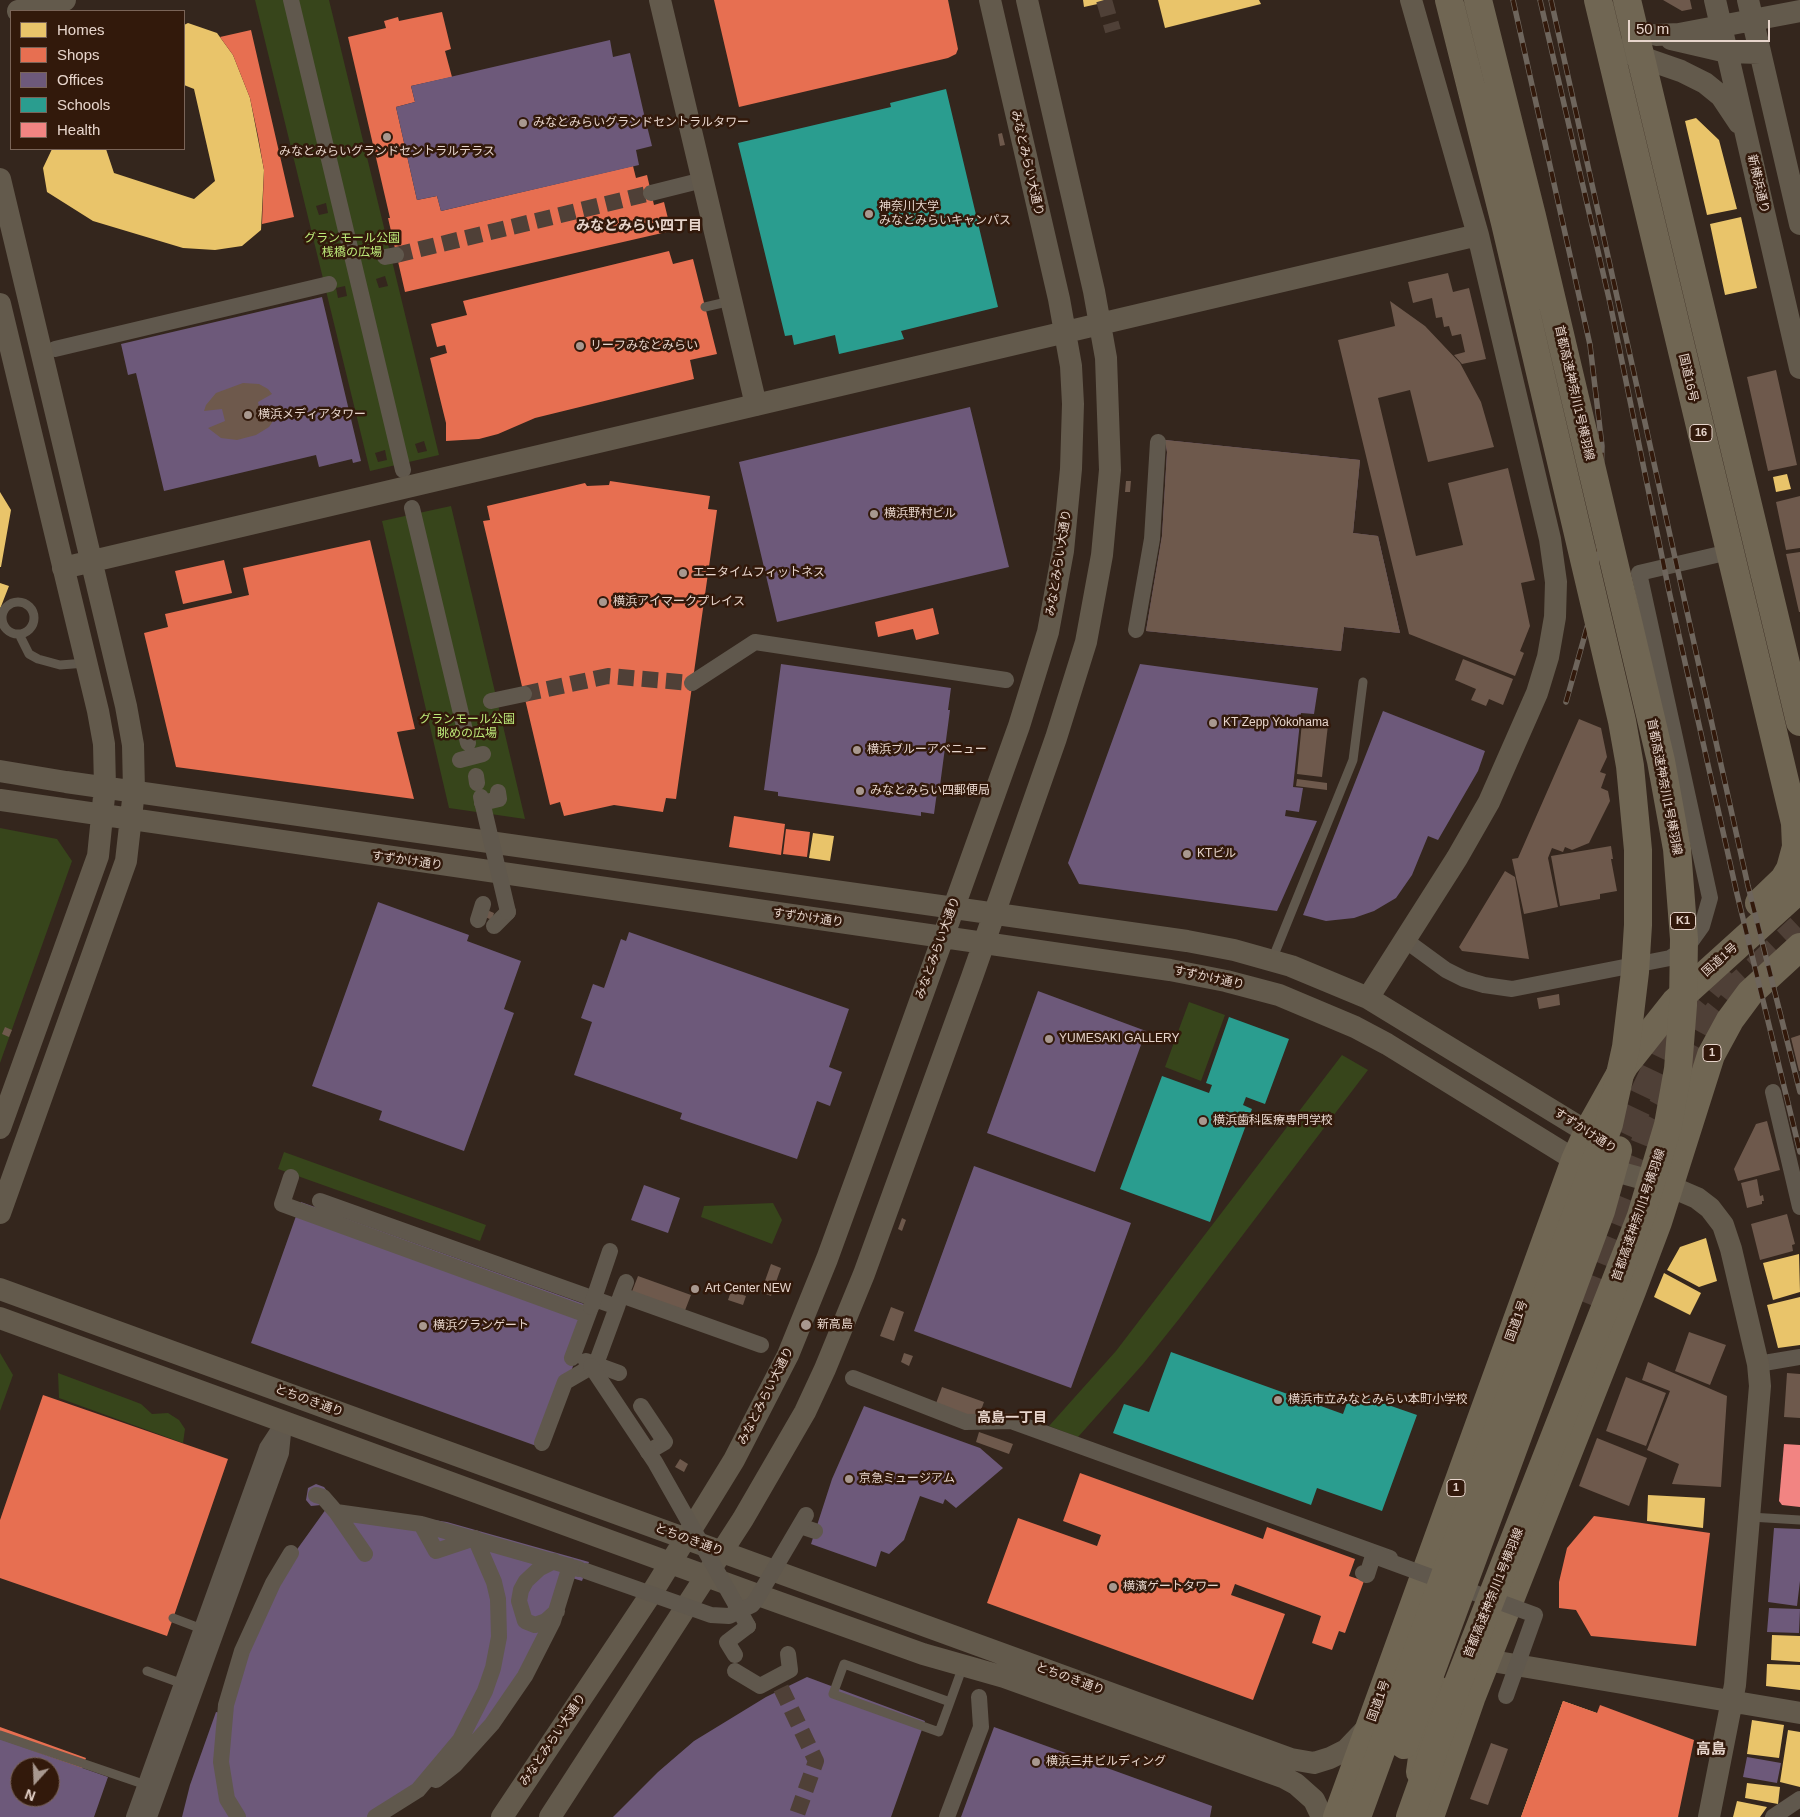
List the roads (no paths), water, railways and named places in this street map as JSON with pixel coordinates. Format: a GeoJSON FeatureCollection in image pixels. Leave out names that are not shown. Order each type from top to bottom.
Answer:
{"type":"FeatureCollection","features":[{"type":"Feature","properties":{"kind":"highway"},"geometry":{"type":"LineString","coordinates":[[1439,0],[1471,89]]}},
{"type":"Feature","properties":{"kind":"highway"},"geometry":{"type":"LineString","coordinates":[[1378,1817],[1602,1211],[1635,1078],[1648,968],[1650,916],[1647,854],[1641,815],[1598,613],[1449,0]]}},
{"type":"Feature","properties":{"kind":"highway","name":"首都高速神奈川1号横羽線"},"geometry":{"type":"LineString","coordinates":[[1410,1817],[1456,1688],[1641,1216],[1668,1124],[1682,1033],[1684,976],[1683,915],[1677,849],[1661,762],[1532,216],[1478,0]]}},
{"type":"Feature","properties":{"kind":"highway","name":"国道16号"},"geometry":{"type":"LineString","coordinates":[[1598,0],[1797,831],[1795,857],[1784,879],[1701,958],[1675,1002]]}},
{"type":"Feature","properties":{"kind":"highway","name":"16"},"geometry":{"type":"LineString","coordinates":[[1628,0],[1644,40],[1800,722]]}},
{"type":"Feature","properties":{"kind":"highway"},"geometry":{"type":"LineString","coordinates":[[1338,1817],[1594,1171],[1609,1124],[1626,1047],[1638,934],[1638,850],[1630,766]]}},
{"type":"Feature","properties":{"kind":"highway","name":"国道1号"},"geometry":{"type":"LineString","coordinates":[[1338,1817],[1575,1160],[1588,1131],[1625,1066],[1675,1002],[1800,889]]}},
{"type":"Feature","properties":{"kind":"highway","name":"1"},"geometry":{"type":"LineString","coordinates":[[1430,1817],[1486,1660],[1632,1291],[1669,1186],[1711,1055],[1730,1020],[1750,993],[1800,947]]}},
{"type":"Feature","properties":{"kind":"highway","name":"国道1号"},"geometry":{"type":"LineString","coordinates":[[1338,1817],[1411,1691],[1569,1300],[1437,1686],[1427,1722],[1416,1817]]}},
{"type":"Feature","properties":{"kind":"highway"},"geometry":{"type":"LineString","coordinates":[[1394,1817],[1462,1632],[1542,1445],[1584,1364]]}},
{"type":"Feature","properties":{"kind":"street"},"geometry":{"type":"LineString","coordinates":[[22,10],[65,0]]}},
{"type":"Feature","properties":{"kind":"street"},"geometry":{"type":"LineString","coordinates":[[292,0],[403,470]]}},
{"type":"Feature","properties":{"kind":"street"},"geometry":{"type":"LineString","coordinates":[[660,0],[756,405]]}},
{"type":"Feature","properties":{"kind":"street","name":"みなとみらい大通り"},"geometry":{"type":"LineString","coordinates":[[502,1817],[670,1563],[734,1460],[788,1355],[828,1259],[1019,726],[1048,632],[1063,552],[1072,469],[1073,404],[1066,332],[990,0]]}},
{"type":"Feature","properties":{"kind":"street"},"geometry":{"type":"LineString","coordinates":[[550,1817],[707,1577],[769,1476],[825,1369],[864,1274],[994,914],[1056,738],[1083,651],[1101,565],[1110,470],[1108,391],[1101,324],[1027,0]]}},
{"type":"Feature","properties":{"kind":"street"},"geometry":{"type":"LineString","coordinates":[[1368,998],[1457,858],[1502,775],[1537,693],[1548,657],[1554,617],[1556,582],[1550,540],[1478,235],[1411,0]]}},
{"type":"Feature","properties":{"kind":"street","name":"新横浜通り"},"geometry":{"type":"LineString","coordinates":[[1715,0],[1800,368]]}},
{"type":"Feature","properties":{"kind":"street"},"geometry":{"type":"LineString","coordinates":[[1609,46],[1721,26],[1750,10],[1800,11]]}},
{"type":"Feature","properties":{"kind":"street"},"geometry":{"type":"LineString","coordinates":[[1750,10],[1800,224]]}},
{"type":"Feature","properties":{"kind":"street"},"geometry":{"type":"LineString","coordinates":[[1644,40],[1727,52],[1760,53]]}},
{"type":"Feature","properties":{"kind":"street"},"geometry":{"type":"LineString","coordinates":[[1644,40],[1681,71],[1705,82],[1721,96],[1747,137]]}},
{"type":"Feature","properties":{"kind":"street"},"geometry":{"type":"LineString","coordinates":[[0,179],[126,706],[133,745],[134,791],[126,861],[100,940],[0,1213]]}},
{"type":"Feature","properties":{"kind":"street"},"geometry":{"type":"LineString","coordinates":[[651,193],[703,180]]}},
{"type":"Feature","properties":{"kind":"street"},"geometry":{"type":"LineString","coordinates":[[63,568],[1478,235]]}},
{"type":"Feature","properties":{"kind":"street"},"geometry":{"type":"LineString","coordinates":[[55,349],[329,284]]}},
{"type":"Feature","properties":{"kind":"street"},"geometry":{"type":"LineString","coordinates":[[0,304],[104,744],[105,788],[98,856],[0,1128]]}},
{"type":"Feature","properties":{"kind":"street"},"geometry":{"type":"LineString","coordinates":[[1136,630],[1157,539],[1158,442]]}},
{"type":"Feature","properties":{"kind":"street"},"geometry":{"type":"LineString","coordinates":[[412,508],[508,912],[494,926]]}},
{"type":"Feature","properties":{"kind":"street"},"geometry":{"type":"LineString","coordinates":[[1405,940],[1446,970],[1464,979],[1512,988],[1670,958],[1687,947],[1702,926],[1710,898],[1639,573],[1729,552]]}},
{"type":"Feature","properties":{"kind":"street"},"geometry":{"type":"LineString","coordinates":[[692,683],[755,642],[1006,680]]}},
{"type":"Feature","properties":{"kind":"street"},"geometry":{"type":"LineString","coordinates":[[1628,967],[1630,891],[1627,825],[1619,756],[1602,663],[1655,651]]}},
{"type":"Feature","properties":{"kind":"street"},"geometry":{"type":"LineString","coordinates":[[491,701],[524,694]]}},
{"type":"Feature","properties":{"kind":"street"},"geometry":{"type":"LineString","coordinates":[[474,769],[499,799],[498,792]]}},
{"type":"Feature","properties":{"kind":"street"},"geometry":{"type":"LineString","coordinates":[[0,771],[105,788],[953,907]]}},
{"type":"Feature","properties":{"kind":"street","name":"すずかけ通り"},"geometry":{"type":"LineString","coordinates":[[0,800],[103,817],[942,937],[1226,980],[1279,995],[1339,1020],[1387,1044],[1575,1160],[1669,1186]]}},
{"type":"Feature","properties":{"kind":"street","name":"すずかけ通り"},"geometry":{"type":"LineString","coordinates":[[953,907],[1187,941],[1272,960],[1327,980],[1368,998],[1588,1131],[1669,1186]]}},
{"type":"Feature","properties":{"kind":"street"},"geometry":{"type":"LineString","coordinates":[[1327,980],[1361,978],[1382,970],[1390,963]]}},
{"type":"Feature","properties":{"kind":"street"},"geometry":{"type":"LineString","coordinates":[[1773,1092],[1800,1207]]}},
{"type":"Feature","properties":{"kind":"street"},"geometry":{"type":"LineString","coordinates":[[290,1185],[282,1204],[589,1311]]}},
{"type":"Feature","properties":{"kind":"street"},"geometry":{"type":"LineString","coordinates":[[1669,1186],[1697,1198],[1710,1208],[1723,1224],[1731,1249],[1758,1364],[1760,1386],[1732,1703],[1709,1817]]}},
{"type":"Feature","properties":{"kind":"street"},"geometry":{"type":"LineString","coordinates":[[320,1201],[621,1294],[761,1345]]}},
{"type":"Feature","properties":{"kind":"street"},"geometry":{"type":"LineString","coordinates":[[572,1358],[610,1251]]}},
{"type":"Feature","properties":{"kind":"street","name":"とちのき通り"},"geometry":{"type":"LineString","coordinates":[[0,1288],[722,1552],[1288,1769],[1296,1784],[1338,1817]]}},
{"type":"Feature","properties":{"kind":"street"},"geometry":{"type":"LineString","coordinates":[[542,1443],[565,1382],[596,1364],[621,1294]]}},
{"type":"Feature","properties":{"kind":"street"},"geometry":{"type":"LineString","coordinates":[[0,1318],[670,1563]]}},
{"type":"Feature","properties":{"kind":"street"},"geometry":{"type":"LineString","coordinates":[[1758,1364],[1800,1357]]}},
{"type":"Feature","properties":{"kind":"street"},"geometry":{"type":"LineString","coordinates":[[572,1358],[596,1364],[619,1373]]}},
{"type":"Feature","properties":{"kind":"street"},"geometry":{"type":"LineString","coordinates":[[572,1358],[591,1366],[651,1457],[748,1626],[727,1642],[735,1663],[760,1686],[779,1683],[790,1670],[788,1654]]}},
{"type":"Feature","properties":{"kind":"street"},"geometry":{"type":"LineString","coordinates":[[852,1378],[966,1422],[1011,1421],[1395,1560]]}},
{"type":"Feature","properties":{"kind":"street"},"geometry":{"type":"LineString","coordinates":[[641,1406],[658,1424],[665,1442],[651,1457]]}},
{"type":"Feature","properties":{"kind":"street"},"geometry":{"type":"LineString","coordinates":[[134,1817],[267,1448],[284,1422]]}},
{"type":"Feature","properties":{"kind":"street"},"geometry":{"type":"LineString","coordinates":[[149,1817],[281,1452],[284,1422]]}},
{"type":"Feature","properties":{"kind":"street"},"geometry":{"type":"LineString","coordinates":[[316,1495],[323,1497],[336,1512],[365,1554]]}},
{"type":"Feature","properties":{"kind":"street"},"geometry":{"type":"LineString","coordinates":[[336,1512],[421,1524],[475,1538],[578,1568],[712,1615],[729,1616],[752,1606],[807,1524]]}},
{"type":"Feature","properties":{"kind":"street"},"geometry":{"type":"LineString","coordinates":[[421,1524],[436,1551],[475,1538]]}},
{"type":"Feature","properties":{"kind":"street"},"geometry":{"type":"LineString","coordinates":[[374,1817],[418,1790],[434,1772],[469,1726],[485,1691],[495,1657],[499,1616],[494,1582],[475,1538]]}},
{"type":"Feature","properties":{"kind":"street"},"geometry":{"type":"LineString","coordinates":[[238,1817],[227,1799],[223,1781],[221,1743],[226,1705],[242,1651],[265,1599],[291,1553]]}},
{"type":"Feature","properties":{"kind":"street"},"geometry":{"type":"LineString","coordinates":[[1363,1573],[1366,1575],[1373,1556],[1377,1556],[1535,1615],[1506,1696]]}},
{"type":"Feature","properties":{"kind":"street"},"geometry":{"type":"LineString","coordinates":[[554,1561],[540,1568],[526,1581],[521,1590],[519,1601],[520,1612],[525,1621],[535,1625],[546,1621],[557,1610]]}},
{"type":"Feature","properties":{"kind":"street","name":"とちのき通り"},"geometry":{"type":"LineString","coordinates":[[670,1563],[923,1654],[1004,1677],[1288,1769],[1330,1758],[1358,1740],[1370,1725]]}},
{"type":"Feature","properties":{"kind":"street"},"geometry":{"type":"LineString","coordinates":[[382,1817],[420,1792],[455,1765],[492,1724],[532,1665],[578,1568]]}},
{"type":"Feature","properties":{"kind":"street"},"geometry":{"type":"LineString","coordinates":[[1486,1660],[1800,1713]]}},
{"type":"Feature","properties":{"kind":"street"},"geometry":{"type":"LineString","coordinates":[[947,1817],[981,1727],[979,1697]]}},
{"type":"Feature","properties":{"kind":"street"},"geometry":{"type":"LineString","coordinates":[[1773,1817],[1800,1799]]}},
{"type":"Feature","properties":{"kind":"lane"},"geometry":{"type":"LineString","coordinates":[[705,307],[732,301]]}},
{"type":"Feature","properties":{"kind":"lane"},"geometry":{"type":"LineString","coordinates":[[20,634],[30,654],[38,659],[60,665],[86,663]]}},
{"type":"Feature","properties":{"kind":"lane"},"geometry":{"type":"LineString","coordinates":[[1272,960],[1353,760],[1363,682]]}},
{"type":"Feature","properties":{"kind":"lane"},"geometry":{"type":"LineString","coordinates":[[1749,1516],[1800,1520]]}},
{"type":"Feature","properties":{"kind":"lane"},"geometry":{"type":"LineString","coordinates":[[173,1618],[202,1629]]}},
{"type":"Feature","properties":{"kind":"lane"},"geometry":{"type":"LineString","coordinates":[[950,1702],[844,1664],[833,1694],[939,1732],[950,1702],[963,1666]]}},
{"type":"Feature","properties":{"kind":"lane"},"geometry":{"type":"LineString","coordinates":[[147,1671],[182,1684]]}},
{"type":"Feature","properties":{"kind":"lane"},"geometry":{"type":"LineString","coordinates":[[0,1735],[146,1785]]}},
{"type":"Feature","properties":{"kind":"tunnel"},"geometry":{"type":"LineString","coordinates":[[1104,0],[1113,31]]}},
{"type":"Feature","properties":{"kind":"tunnel"},"geometry":{"type":"LineString","coordinates":[[396,255],[651,193]]}},
{"type":"Feature","properties":{"kind":"tunnel"},"geometry":{"type":"LineString","coordinates":[[524,694],[608,676],[692,683]]}},
{"type":"Feature","properties":{"kind":"tunnel"},"geometry":{"type":"LineString","coordinates":[[1581,1301],[1651,1128],[1702,1032],[1740,985],[1800,928]]}},
{"type":"Feature","properties":{"kind":"tunnel"},"geometry":{"type":"LineString","coordinates":[[1607,1172],[1674,1030],[1725,968]]}},
{"type":"Feature","properties":{"kind":"tunnel"},"geometry":{"type":"LineString","coordinates":[[781,1688],[816,1761],[796,1817]]}},
{"type":"Feature","properties":{"kind":"railway"},"geometry":{"type":"LineString","coordinates":[[1513,0],[1590,345],[1602,446],[1599,543],[1588,624],[1566,702]]}},
{"type":"Feature","properties":{"kind":"railway"},"geometry":{"type":"LineString","coordinates":[[1540,0],[1610,303],[1669,591],[1737,894],[1800,1152]]}},
{"type":"Feature","properties":{"kind":"railway"},"geometry":{"type":"LineString","coordinates":[[1551,0],[1748,886],[1800,1092]]}},
{"type":"Feature","properties":{"kind":"place","name":"みなとみらいグランドセントラルタワー"},"geometry":{"type":"Point","coordinates":[523,123]}},
{"type":"Feature","properties":{"kind":"place","name":"みなとみらいグランドセントラルテラス"},"geometry":{"type":"Point","coordinates":[387,137]}},
{"type":"Feature","properties":{"kind":"place","name":"神奈川大学 みなとみらいキャンパス"},"geometry":{"type":"Point","coordinates":[869,214]}},
{"type":"Feature","properties":{"kind":"place","name":"リーフみなとみらい"},"geometry":{"type":"Point","coordinates":[580,346]}},
{"type":"Feature","properties":{"kind":"place","name":"横浜メディアタワー"},"geometry":{"type":"Point","coordinates":[248,415]}},
{"type":"Feature","properties":{"kind":"place","name":"横浜野村ビル"},"geometry":{"type":"Point","coordinates":[874,514]}},
{"type":"Feature","properties":{"kind":"place","name":"エニタイムフィットネス"},"geometry":{"type":"Point","coordinates":[683,573]}},
{"type":"Feature","properties":{"kind":"place","name":"横浜アイマークプレイス"},"geometry":{"type":"Point","coordinates":[603,602]}},
{"type":"Feature","properties":{"kind":"place","name":"KT Zepp Yokohama"},"geometry":{"type":"Point","coordinates":[1213,723]}},
{"type":"Feature","properties":{"kind":"place","name":"横浜ブルーアベニュー"},"geometry":{"type":"Point","coordinates":[857,750]}},
{"type":"Feature","properties":{"kind":"place","name":"みなとみらい四郵便局"},"geometry":{"type":"Point","coordinates":[860,791]}},
{"type":"Feature","properties":{"kind":"place","name":"KTビル"},"geometry":{"type":"Point","coordinates":[1187,854]}},
{"type":"Feature","properties":{"kind":"place","name":"YUMESAKI GALLERY"},"geometry":{"type":"Point","coordinates":[1049,1039]}},
{"type":"Feature","properties":{"kind":"place","name":"横浜歯科医療専門学校"},"geometry":{"type":"Point","coordinates":[1203,1121]}},
{"type":"Feature","properties":{"kind":"place","name":"Art Center NEW"},"geometry":{"type":"Point","coordinates":[695,1289]}},
{"type":"Feature","properties":{"kind":"place","name":"新高島"},"geometry":{"type":"Point","coordinates":[806,1325]}},
{"type":"Feature","properties":{"kind":"place","name":"横浜グランゲート"},"geometry":{"type":"Point","coordinates":[423,1326]}},
{"type":"Feature","properties":{"kind":"place","name":"横浜市立みなとみらい本町小学校"},"geometry":{"type":"Point","coordinates":[1278,1400]}},
{"type":"Feature","properties":{"kind":"place","name":"京急ミュージアム"},"geometry":{"type":"Point","coordinates":[849,1479]}},
{"type":"Feature","properties":{"kind":"place","name":"横濱ゲートタワー"},"geometry":{"type":"Point","coordinates":[1113,1587]}},
{"type":"Feature","properties":{"kind":"place","name":"横浜三井ビルディング"},"geometry":{"type":"Point","coordinates":[1036,1762]}},
{"type":"Feature","properties":{"kind":"district","name":"みなとみらい四丁目"},"geometry":{"type":"Point","coordinates":[639,226]}},
{"type":"Feature","properties":{"kind":"district","name":"高島一丁目"},"geometry":{"type":"Point","coordinates":[1012,1418]}},
{"type":"Feature","properties":{"kind":"district","name":"高島"},"geometry":{"type":"Point","coordinates":[1711,1750]}},
{"type":"Feature","properties":{"kind":"park label","name":"グランモール公園 桟橋の広場"},"geometry":{"type":"Point","coordinates":[352,246]}},
{"type":"Feature","properties":{"kind":"park label","name":"グランモール公園 眺めの広場"},"geometry":{"type":"Point","coordinates":[467,727]}}]}
